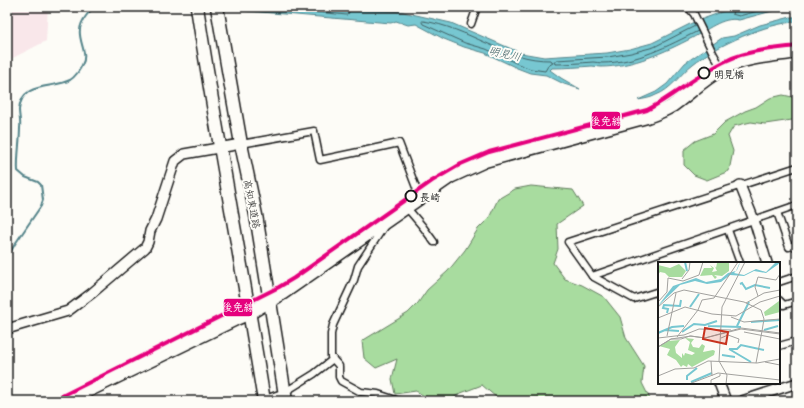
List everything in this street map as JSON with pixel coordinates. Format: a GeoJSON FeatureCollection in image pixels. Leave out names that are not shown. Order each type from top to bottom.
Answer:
{"type":"FeatureCollection","features":[{"type":"Feature","properties":{"kind":"highway"},"geometry":{"type":"LineString","coordinates":[[196,7],[250,313],[263,400]]}},
{"type":"Feature","properties":{"kind":"highway","name":"高知東道路"},"geometry":{"type":"LineString","coordinates":[[217,7],[241,144],[256,215],[285,396]]}},
{"type":"Feature","properties":{"kind":"highway"},"geometry":{"type":"LineString","coordinates":[[67,401],[270,302],[450,177],[485,161],[647,117],[672,106],[722,69],[746,60],[797,52]]}},
{"type":"Feature","properties":{"kind":"street"},"geometry":{"type":"LineString","coordinates":[[470,24],[477,7]]}},
{"type":"Feature","properties":{"kind":"street"},"geometry":{"type":"LineString","coordinates":[[688,7],[696,13],[713,54],[722,69]]}},
{"type":"Feature","properties":{"kind":"street"},"geometry":{"type":"LineString","coordinates":[[7,329],[68,311],[92,293],[144,248],[148,242],[150,231],[156,219],[175,161],[184,154],[314,131],[320,160],[363,152],[399,143],[420,198]]}},
{"type":"Feature","properties":{"kind":"street"},"geometry":{"type":"LineString","coordinates":[[658,291],[634,299],[592,276],[568,242],[797,167]]}},
{"type":"Feature","properties":{"kind":"street"},"geometry":{"type":"LineString","coordinates":[[740,185],[754,220],[767,262]]}},
{"type":"Feature","properties":{"kind":"street"},"geometry":{"type":"LineString","coordinates":[[592,276],[797,205]]}},
{"type":"Feature","properties":{"kind":"street"},"geometry":{"type":"LineString","coordinates":[[407,208],[423,226],[434,242]]}},
{"type":"Feature","properties":{"kind":"street"},"geometry":{"type":"LineString","coordinates":[[777,212],[789,247],[797,245]]}},
{"type":"Feature","properties":{"kind":"street"},"geometry":{"type":"LineString","coordinates":[[386,222],[385,227],[358,266],[354,280],[333,325],[331,334],[331,357],[339,366],[339,377],[341,381],[361,392],[378,394],[399,401]]}},
{"type":"Feature","properties":{"kind":"street"},"geometry":{"type":"LineString","coordinates":[[728,230],[740,262]]}},
{"type":"Feature","properties":{"kind":"street"},"geometry":{"type":"LineString","coordinates":[[780,282],[797,276]]}},
{"type":"Feature","properties":{"kind":"street"},"geometry":{"type":"LineString","coordinates":[[780,301],[784,306],[797,301]]}},
{"type":"Feature","properties":{"kind":"street"},"geometry":{"type":"LineString","coordinates":[[780,346],[797,341]]}},
{"type":"Feature","properties":{"kind":"street"},"geometry":{"type":"LineString","coordinates":[[263,400],[285,396],[333,359]]}},
{"type":"Feature","properties":{"kind":"street"},"geometry":{"type":"LineString","coordinates":[[742,401],[797,383]]}},
{"type":"Feature","properties":{"kind":"street"},"geometry":{"type":"LineString","coordinates":[[719,384],[726,401]]}},
{"type":"Feature","properties":{"kind":"shaded area"},"geometry":{"type":"Polygon","coordinates":[[[7,7],[48,7],[46,41],[7,61],[7,7]]]}},
{"type":"Feature","properties":{"kind":"green space"},"geometry":{"type":"Polygon","coordinates":[[[783,95],[797,98],[797,123],[792,120],[765,124],[751,122],[734,126],[728,136],[733,151],[729,171],[707,180],[694,175],[684,165],[684,150],[695,141],[713,134],[725,122],[745,111],[756,107],[770,98],[783,95]]]}},
{"type":"Feature","properties":{"kind":"green space"},"geometry":{"type":"Polygon","coordinates":[[[531,186],[573,190],[583,206],[557,224],[558,249],[553,263],[565,279],[582,285],[604,297],[620,317],[626,338],[644,366],[642,383],[651,401],[498,401],[497,398],[482,385],[461,393],[448,401],[431,400],[416,391],[395,394],[392,379],[397,359],[376,368],[364,358],[362,341],[408,313],[418,303],[427,290],[448,271],[465,250],[478,229],[489,218],[498,199],[515,189],[531,186]]]}},
{"type":"Feature","properties":{"kind":"water","name":"明見川"},"geometry":{"type":"Polygon","coordinates":[[[233,7],[330,7],[403,12],[451,23],[521,53],[544,57],[607,53],[630,49],[652,43],[692,23],[735,7],[787,7],[739,20],[733,19],[721,22],[671,48],[636,62],[613,66],[552,68],[550,70],[580,89],[564,84],[546,75],[530,73],[485,53],[464,47],[444,39],[416,24],[408,25],[396,21],[391,23],[248,11],[233,7]]]}},
{"type":"Feature","properties":{"kind":"water"},"geometry":{"type":"Polygon","coordinates":[[[791,17],[797,17],[797,22],[772,26],[728,43],[693,64],[661,93],[650,98],[638,100],[656,92],[667,84],[685,63],[722,38],[734,36],[760,25],[791,17]]]}},
{"type":"Feature","properties":{"kind":"waterway"},"geometry":{"type":"LineString","coordinates":[[7,258],[41,206],[43,200],[41,185],[38,182],[25,177],[18,171],[20,126],[19,110],[21,101],[25,94],[32,90],[63,83],[74,77],[81,67],[84,59],[80,36],[82,23],[89,12],[95,7]]}},
{"type":"Feature","properties":{"kind":"waterway"},"geometry":{"type":"LineString","coordinates":[[136,7],[154,9],[157,7]]}},
{"type":"Feature","properties":{"kind":"transit line","name":"後免線"},"geometry":{"type":"LineString","coordinates":[[52,401],[279,287],[432,181],[461,164],[489,152],[647,110],[707,71],[728,60],[753,52],[797,46]]}},
{"type":"Feature","properties":{"kind":"place","name":"明見橋"},"geometry":{"type":"Point","coordinates":[704,73]}},
{"type":"Feature","properties":{"kind":"place","name":"長崎"},"geometry":{"type":"Point","coordinates":[411,196]}}]}
